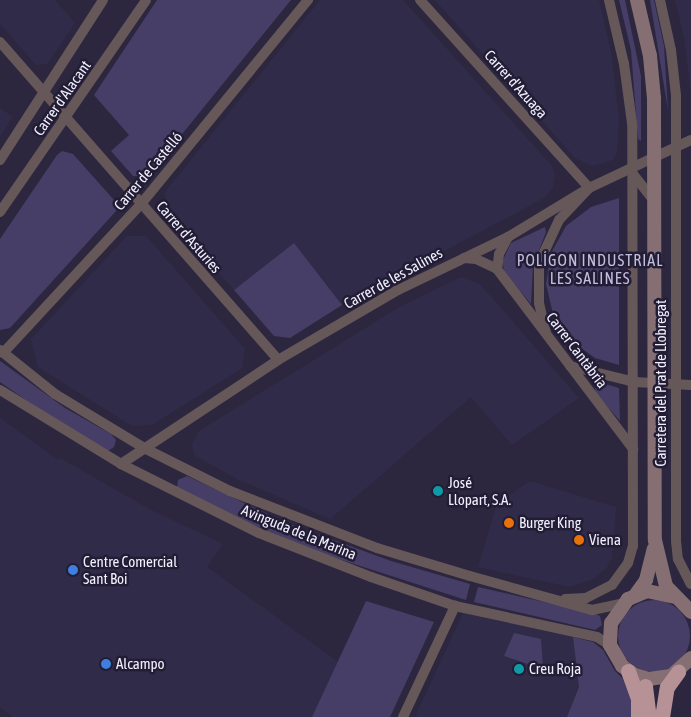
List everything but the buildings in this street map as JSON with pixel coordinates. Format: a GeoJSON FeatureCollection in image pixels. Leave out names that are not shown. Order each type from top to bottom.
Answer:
{"type":"FeatureCollection","features":[{"type":"Feature","properties":{"kind":"highway"},"geometry":{"type":"LineString","coordinates":[[662,717],[667,687],[678,672]]}},
{"type":"Feature","properties":{"kind":"highway"},"geometry":{"type":"LineString","coordinates":[[635,674],[638,717]]}},
{"type":"Feature","properties":{"kind":"highway"},"geometry":{"type":"LineString","coordinates":[[635,674],[648,695],[649,717]]}},
{"type":"Feature","properties":{"kind":"street","name":"Carrer d'Alacant"},"geometry":{"type":"LineString","coordinates":[[0,160],[103,0]]}},
{"type":"Feature","properties":{"kind":"street","name":"Carrer d'Alacant"},"geometry":{"type":"LineString","coordinates":[[0,212],[66,119],[146,0]]}},
{"type":"Feature","properties":{"kind":"street","name":"Carrer de Castelló"},"geometry":{"type":"LineString","coordinates":[[2,352],[141,204],[308,0]]}},
{"type":"Feature","properties":{"kind":"street","name":"Carrer d'Azuaga"},"geometry":{"type":"LineString","coordinates":[[420,0],[589,188]]}},
{"type":"Feature","properties":{"kind":"street","name":"Carretera del Prat de Llobregat"},"geometry":{"type":"LineString","coordinates":[[609,0],[624,64],[632,123],[634,171],[634,515]]}},
{"type":"Feature","properties":{"kind":"street"},"geometry":{"type":"LineString","coordinates":[[638,0],[644,26],[654,98],[656,540],[666,586],[691,612]]}},
{"type":"Feature","properties":{"kind":"street"},"geometry":{"type":"LineString","coordinates":[[644,0],[644,26]]}},
{"type":"Feature","properties":{"kind":"street","name":"Carretera del Prat de Llobregat"},"geometry":{"type":"LineString","coordinates":[[660,0],[673,66],[676,147],[676,542],[678,559],[691,584]]}},
{"type":"Feature","properties":{"kind":"street","name":"Carrer d'Asturies"},"geometry":{"type":"LineString","coordinates":[[0,42],[278,360]]}},
{"type":"Feature","properties":{"kind":"street","name":"Carrer de les Salines"},"geometry":{"type":"LineString","coordinates":[[121,464],[278,360],[398,290],[508,236],[589,188],[634,171],[654,158],[691,140]]}},
{"type":"Feature","properties":{"kind":"street"},"geometry":{"type":"LineString","coordinates":[[634,171],[655,202]]}},
{"type":"Feature","properties":{"kind":"street"},"geometry":{"type":"LineString","coordinates":[[546,333],[538,289],[539,263],[560,220],[589,188]]}},
{"type":"Feature","properties":{"kind":"street"},"geometry":{"type":"LineString","coordinates":[[496,269],[499,254],[508,236]]}},
{"type":"Feature","properties":{"kind":"street","name":"Carrer Cantàbria"},"geometry":{"type":"LineString","coordinates":[[460,258],[476,259],[496,269],[633,449]]}},
{"type":"Feature","properties":{"kind":"street","name":"Avinguda de la Marina"},"geometry":{"type":"LineString","coordinates":[[2,352],[55,394],[144,448],[230,491],[377,548],[600,610],[622,604]]}},
{"type":"Feature","properties":{"kind":"street"},"geometry":{"type":"LineString","coordinates":[[570,366],[656,386],[691,385]]}},
{"type":"Feature","properties":{"kind":"street","name":"Avinguda de la Marina"},"geometry":{"type":"LineString","coordinates":[[0,390],[121,464],[259,533],[371,578],[455,606],[597,638],[610,645]]}},
{"type":"Feature","properties":{"kind":"street","name":"Avinguda de la Marina"},"geometry":{"type":"LineString","coordinates":[[559,600],[599,594],[621,575],[633,546],[634,515]]}},
{"type":"Feature","properties":{"kind":"street"},"geometry":{"type":"LineString","coordinates":[[656,540],[646,580],[636,594],[622,604],[611,623],[610,645],[617,660],[635,674],[664,678],[678,672],[691,658]]}},
{"type":"Feature","properties":{"kind":"street"},"geometry":{"type":"LineString","coordinates":[[636,594],[658,591],[678,598]]}},
{"type":"Feature","properties":{"kind":"street"},"geometry":{"type":"LineString","coordinates":[[403,717],[455,606]]}},
{"type":"Feature","properties":{"kind":"shaded area"},"geometry":{"type":"Polygon","coordinates":[[[0,0],[55,0],[75,23],[47,64],[36,65],[0,24],[0,0]]]}},
{"type":"Feature","properties":{"kind":"shaded area"},"geometry":{"type":"Polygon","coordinates":[[[157,0],[291,0],[148,176],[133,176],[111,151],[129,135],[94,95],[157,0]]]}},
{"type":"Feature","properties":{"kind":"shaded area"},"geometry":{"type":"Polygon","coordinates":[[[320,0],[403,0],[552,166],[555,176],[553,188],[544,198],[342,305],[294,243],[234,290],[166,212],[165,192],[320,0]]]}},
{"type":"Feature","properties":{"kind":"shaded area"},"geometry":{"type":"Polygon","coordinates":[[[435,0],[599,0],[611,52],[619,119],[617,153],[613,160],[592,166],[575,158],[435,0]]]}},
{"type":"Feature","properties":{"kind":"shaded area"},"geometry":{"type":"Polygon","coordinates":[[[619,0],[625,0],[641,76],[641,141],[638,139],[631,50],[619,0]]]}},
{"type":"Feature","properties":{"kind":"shaded area"},"geometry":{"type":"Polygon","coordinates":[[[650,0],[654,0],[664,46],[668,110],[650,0]]]}},
{"type":"Feature","properties":{"kind":"shaded area"},"geometry":{"type":"Polygon","coordinates":[[[675,0],[691,0],[691,96],[684,37],[675,0]]]}},
{"type":"Feature","properties":{"kind":"shaded area"},"geometry":{"type":"Polygon","coordinates":[[[0,108],[13,117],[0,136],[0,108]]]}},
{"type":"Feature","properties":{"kind":"shaded area"},"geometry":{"type":"Polygon","coordinates":[[[62,151],[73,154],[114,200],[116,211],[10,328],[0,330],[0,239],[57,155],[62,151]]]}},
{"type":"Feature","properties":{"kind":"shaded area"},"geometry":{"type":"Polygon","coordinates":[[[619,198],[619,365],[595,358],[570,340],[553,314],[546,284],[551,253],[566,226],[591,207],[619,198]]]}},
{"type":"Feature","properties":{"kind":"shaded area"},"geometry":{"type":"Polygon","coordinates":[[[545,227],[546,232],[533,266],[531,304],[505,273],[502,262],[511,243],[545,227]]]}},
{"type":"Feature","properties":{"kind":"shaded area"},"geometry":{"type":"Polygon","coordinates":[[[127,236],[146,236],[245,349],[242,368],[152,425],[132,426],[38,367],[31,339],[127,236]]]}},
{"type":"Feature","properties":{"kind":"shaded area"},"geometry":{"type":"Polygon","coordinates":[[[294,243],[342,305],[290,338],[274,336],[234,290],[294,243]]]}},
{"type":"Feature","properties":{"kind":"shaded area"},"geometry":{"type":"Polygon","coordinates":[[[461,277],[480,284],[579,398],[512,445],[471,397],[330,519],[237,479],[194,455],[192,444],[199,431],[398,308],[461,277]]]}},
{"type":"Feature","properties":{"kind":"shaded area"},"geometry":{"type":"Polygon","coordinates":[[[0,361],[65,408],[111,434],[116,440],[114,447],[108,451],[59,423],[0,382],[0,361]]]}},
{"type":"Feature","properties":{"kind":"shaded area"},"geometry":{"type":"Polygon","coordinates":[[[602,383],[619,388],[620,421],[596,394],[595,388],[602,383]]]}},
{"type":"Feature","properties":{"kind":"shaded area","name":"Centre Comercial Sant Boi"},"geometry":{"type":"Polygon","coordinates":[[[0,418],[58,460],[60,458],[151,510],[223,544],[207,567],[338,662],[312,717],[13,717],[0,708],[0,418]]]}},
{"type":"Feature","properties":{"kind":"shaded area"},"geometry":{"type":"Polygon","coordinates":[[[187,476],[287,523],[391,561],[470,584],[466,600],[320,553],[225,513],[177,487],[178,480],[187,476]]]}},
{"type":"Feature","properties":{"kind":"shaded area"},"geometry":{"type":"Polygon","coordinates":[[[530,481],[616,507],[612,558],[606,569],[593,579],[570,587],[478,567],[497,504],[530,481]]]}},
{"type":"Feature","properties":{"kind":"shaded area"},"geometry":{"type":"Polygon","coordinates":[[[478,587],[596,614],[600,616],[602,625],[595,630],[474,602],[478,587]]]}},
{"type":"Feature","properties":{"kind":"shaded area"},"geometry":{"type":"Polygon","coordinates":[[[654,600],[674,606],[684,616],[690,636],[684,656],[674,666],[654,672],[634,666],[624,656],[618,636],[624,616],[634,606],[654,600]]]}},
{"type":"Feature","properties":{"kind":"shaded area"},"geometry":{"type":"Polygon","coordinates":[[[366,601],[434,622],[390,717],[312,717],[366,601]]]}},
{"type":"Feature","properties":{"kind":"shaded area"},"geometry":{"type":"Polygon","coordinates":[[[463,613],[573,637],[579,687],[567,717],[415,717],[463,613]]]}},
{"type":"Feature","properties":{"kind":"shaded area"},"geometry":{"type":"Polygon","coordinates":[[[514,633],[541,639],[543,669],[504,656],[514,633]]]}},
{"type":"Feature","properties":{"kind":"shaded area"},"geometry":{"type":"Polygon","coordinates":[[[573,637],[593,642],[603,650],[615,671],[623,679],[631,699],[631,717],[567,717],[579,687],[573,637]]]}},
{"type":"Feature","properties":{"kind":"place","name":"José Llopart, S.A."},"geometry":{"type":"Point","coordinates":[438,491]}},
{"type":"Feature","properties":{"kind":"place","name":"Burger King"},"geometry":{"type":"Point","coordinates":[509,523]}},
{"type":"Feature","properties":{"kind":"place","name":"Viena"},"geometry":{"type":"Point","coordinates":[579,540]}},
{"type":"Feature","properties":{"kind":"place","name":"Centre Comercial Sant Boi"},"geometry":{"type":"Point","coordinates":[73,570]}},
{"type":"Feature","properties":{"kind":"place","name":"Alcampo"},"geometry":{"type":"Point","coordinates":[106,664]}},
{"type":"Feature","properties":{"kind":"place","name":"Creu Roja"},"geometry":{"type":"Point","coordinates":[519,669]}},
{"type":"Feature","properties":{"kind":"district","name":"POLÍGON INDUSTRIAL LES SALINES"},"geometry":{"type":"Point","coordinates":[590,269]}}]}
